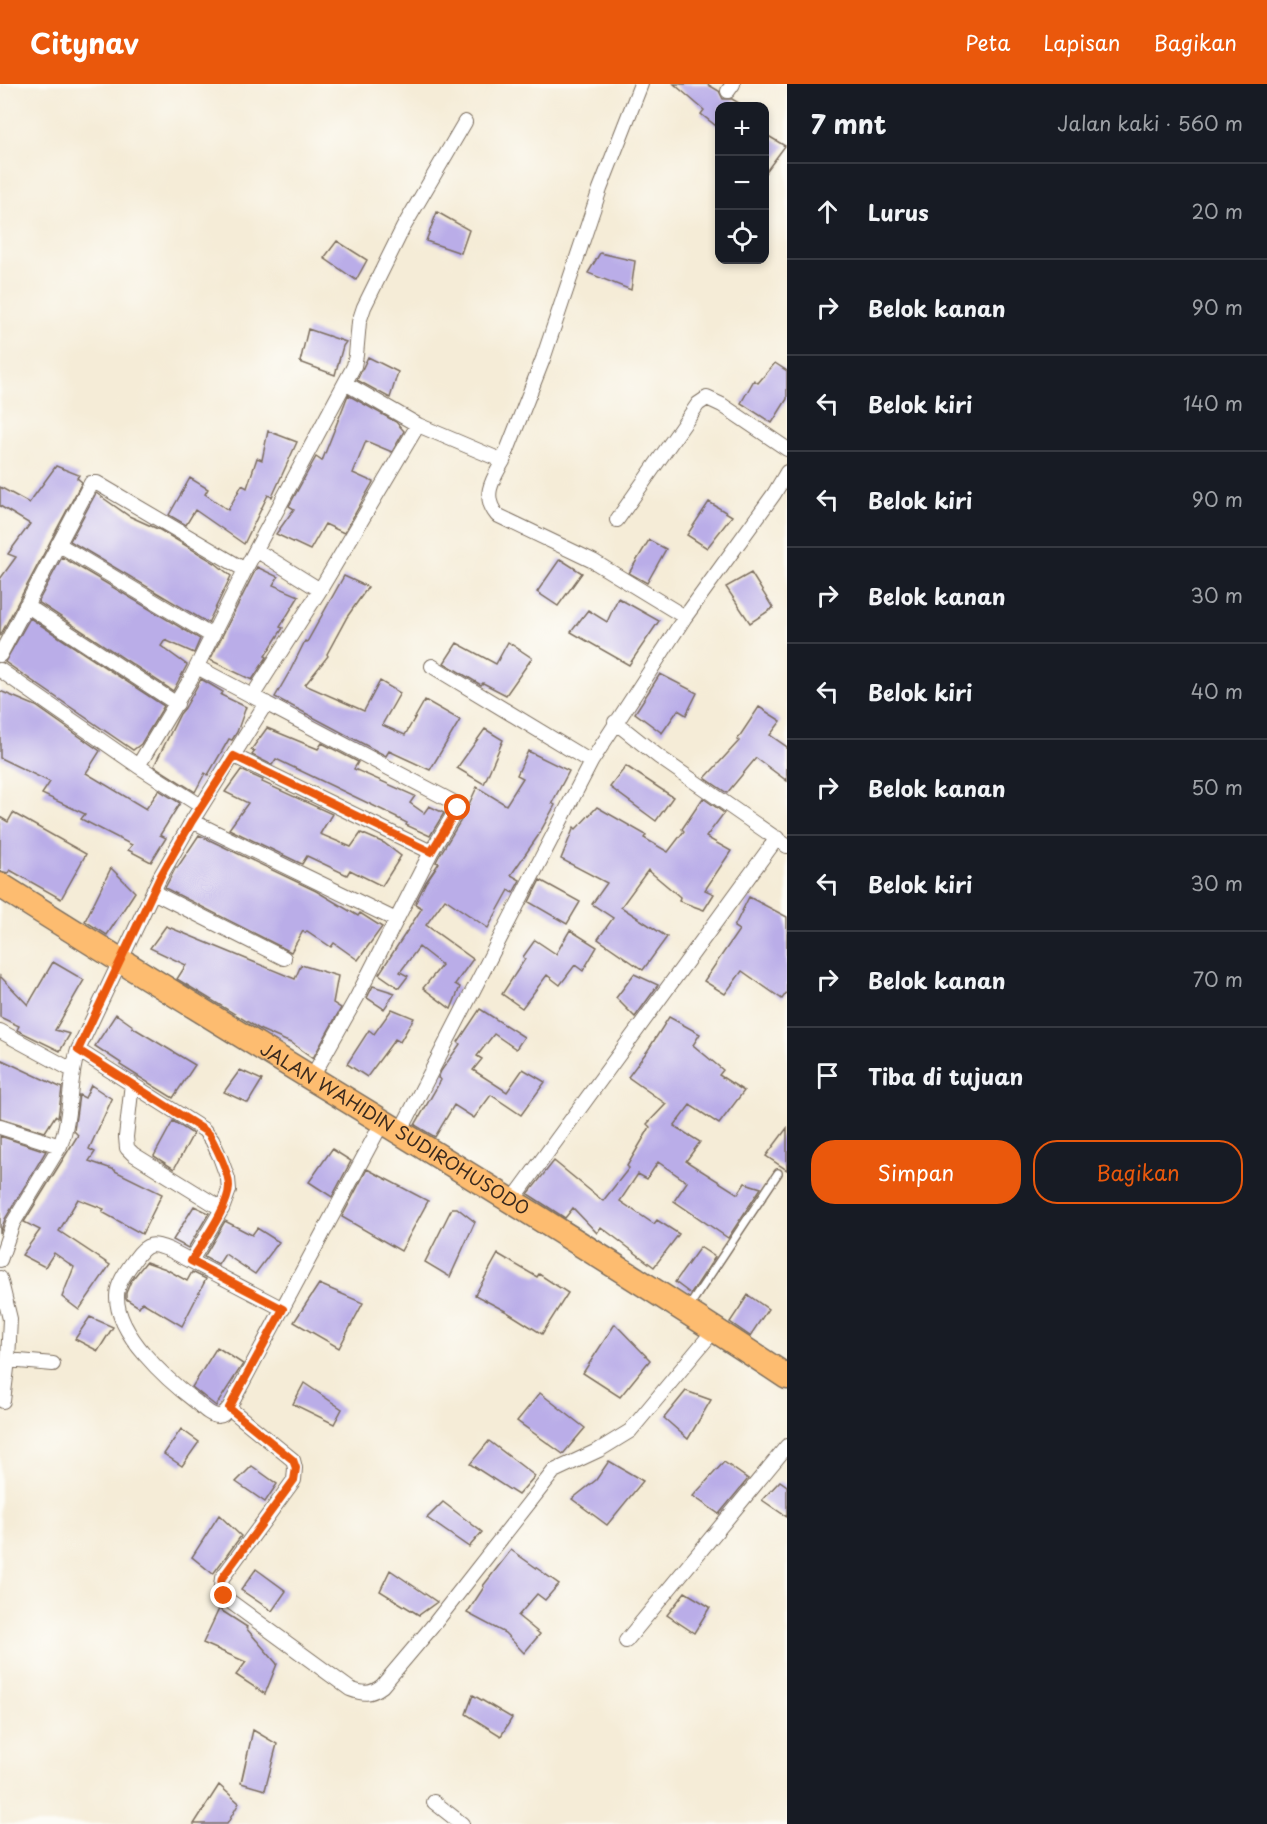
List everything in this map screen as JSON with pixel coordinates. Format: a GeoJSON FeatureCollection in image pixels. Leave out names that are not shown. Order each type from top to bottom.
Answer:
{"type":"FeatureCollection","features":[{"type":"Feature","properties":{"kind":"highway","name":"JALAN WAHIDIN SUDIROHUSODO"},"geometry":{"type":"LineString","coordinates":[[0,885],[512,1201],[716,1329],[787,1377]]}},
{"type":"Feature","properties":{"kind":"street"},"geometry":{"type":"LineString","coordinates":[[641,84],[600,189],[543,359],[488,498],[497,515],[593,561],[685,617]]}},
{"type":"Feature","properties":{"kind":"street"},"geometry":{"type":"LineString","coordinates":[[138,766],[197,667],[245,570],[345,383],[355,361],[359,322],[364,307],[403,228],[465,122]]}},
{"type":"Feature","properties":{"kind":"street"},"geometry":{"type":"LineString","coordinates":[[345,383],[418,425],[503,461]]}},
{"type":"Feature","properties":{"kind":"street"},"geometry":{"type":"LineString","coordinates":[[617,520],[698,404],[707,398],[722,405],[787,449]]}},
{"type":"Feature","properties":{"kind":"street"},"geometry":{"type":"LineString","coordinates":[[253,695],[320,590],[418,425]]}},
{"type":"Feature","properties":{"kind":"street"},"geometry":{"type":"LineString","coordinates":[[283,1309],[157,1245],[147,1246],[140,1252],[122,1279],[117,1292],[118,1308],[134,1339],[147,1357],[170,1382],[213,1415],[223,1415],[391,1127],[591,762],[685,617],[774,494],[787,472]]}},
{"type":"Feature","properties":{"kind":"street"},"geometry":{"type":"LineString","coordinates":[[0,656],[93,482],[245,570]]}},
{"type":"Feature","properties":{"kind":"street"},"geometry":{"type":"LineString","coordinates":[[58,544],[213,636]]}},
{"type":"Feature","properties":{"kind":"street"},"geometry":{"type":"LineString","coordinates":[[256,550],[320,590]]}},
{"type":"Feature","properties":{"kind":"street"},"geometry":{"type":"LineString","coordinates":[[26,605],[177,704]]}},
{"type":"Feature","properties":{"kind":"street"},"geometry":{"type":"LineString","coordinates":[[432,666],[591,762]]}},
{"type":"Feature","properties":{"kind":"street"},"geometry":{"type":"LineString","coordinates":[[197,667],[457,804],[458,808],[431,852],[357,997],[312,1077]]}},
{"type":"Feature","properties":{"kind":"street"},"geometry":{"type":"LineString","coordinates":[[0,670],[138,766],[201,806]]}},
{"type":"Feature","properties":{"kind":"street"},"geometry":{"type":"LineString","coordinates":[[0,1260],[13,1223],[60,1146],[67,1120],[72,1070],[78,1050],[120,961],[153,892],[192,821],[266,703]]}},
{"type":"Feature","properties":{"kind":"street"},"geometry":{"type":"LineString","coordinates":[[512,1201],[782,842],[659,757],[615,722]]}},
{"type":"Feature","properties":{"kind":"street"},"geometry":{"type":"LineString","coordinates":[[234,756],[431,852]]}},
{"type":"Feature","properties":{"kind":"street"},"geometry":{"type":"LineString","coordinates":[[192,821],[396,920]]}},
{"type":"Feature","properties":{"kind":"street"},"geometry":{"type":"LineString","coordinates":[[153,892],[284,958]]}},
{"type":"Feature","properties":{"kind":"street"},"geometry":{"type":"LineString","coordinates":[[0,1030],[72,1070]]}},
{"type":"Feature","properties":{"kind":"street"},"geometry":{"type":"LineString","coordinates":[[78,1050],[209,1134],[228,1179],[228,1194],[222,1209],[191,1261]]}},
{"type":"Feature","properties":{"kind":"street"},"geometry":{"type":"LineString","coordinates":[[132,1083],[126,1137],[127,1148],[133,1154],[222,1209]]}},
{"type":"Feature","properties":{"kind":"street"},"geometry":{"type":"LineString","coordinates":[[0,1127],[60,1146]]}},
{"type":"Feature","properties":{"kind":"street"},"geometry":{"type":"LineString","coordinates":[[0,1278],[3,1301],[10,1319],[3,1401]]}},
{"type":"Feature","properties":{"kind":"street"},"geometry":{"type":"LineString","coordinates":[[229,1408],[293,1460],[296,1468],[294,1480],[222,1578],[220,1587],[224,1596],[350,1689],[360,1693],[371,1693],[382,1686],[430,1628],[554,1471],[599,1450],[633,1428],[716,1329]]}},
{"type":"Feature","properties":{"kind":"street"},"geometry":{"type":"LineString","coordinates":[[8,1360],[52,1364]]}},
{"type":"Feature","properties":{"kind":"street"},"geometry":{"type":"LineString","coordinates":[[626,1641],[787,1446]]}},
{"type":"Feature","properties":{"kind":"street"},"geometry":{"type":"LineString","coordinates":[[434,1802],[462,1824]]}},
{"type":"Feature","properties":{"kind":"lane"},"geometry":{"type":"LineString","coordinates":[[687,1311],[778,1173]]}},
{"type":"Feature","properties":{"kind":"building"},"geometry":{"type":"Polygon","coordinates":[[[674,84],[707,84],[719,91],[723,99],[732,99],[737,102],[715,102],[715,125],[701,114],[704,110],[674,84]]]}},
{"type":"Feature","properties":{"kind":"building"},"geometry":{"type":"Polygon","coordinates":[[[769,136],[785,146],[769,168],[769,136]]]}},
{"type":"Feature","properties":{"kind":"building"},"geometry":{"type":"Polygon","coordinates":[[[437,212],[469,230],[461,253],[426,241],[437,212]]]}},
{"type":"Feature","properties":{"kind":"building"},"geometry":{"type":"Polygon","coordinates":[[[337,241],[367,260],[356,280],[324,258],[337,241]]]}},
{"type":"Feature","properties":{"kind":"building"},"geometry":{"type":"Polygon","coordinates":[[[600,253],[635,261],[631,290],[588,273],[600,253]]]}},
{"type":"Feature","properties":{"kind":"building"},"geometry":{"type":"Polygon","coordinates":[[[308,329],[346,342],[335,375],[300,362],[308,329]]]}},
{"type":"Feature","properties":{"kind":"building"},"geometry":{"type":"Polygon","coordinates":[[[368,357],[398,372],[390,398],[357,380],[368,357]]]}},
{"type":"Feature","properties":{"kind":"building"},"geometry":{"type":"Polygon","coordinates":[[[775,363],[787,371],[787,399],[772,423],[741,403],[754,380],[758,383],[775,363]]]}},
{"type":"Feature","properties":{"kind":"building"},"geometry":{"type":"Polygon","coordinates":[[[348,395],[396,422],[404,431],[392,452],[366,441],[353,473],[373,482],[344,533],[325,524],[310,550],[276,534],[294,509],[289,506],[316,457],[322,461],[348,395]]]}},
{"type":"Feature","properties":{"kind":"building"},"geometry":{"type":"Polygon","coordinates":[[[268,431],[297,442],[272,497],[268,495],[244,544],[195,510],[186,525],[169,515],[190,478],[208,489],[205,494],[228,510],[242,485],[247,488],[257,458],[262,460],[268,431]]]}},
{"type":"Feature","properties":{"kind":"building"},"geometry":{"type":"Polygon","coordinates":[[[56,466],[79,475],[77,478],[82,482],[0,636],[0,579],[16,557],[8,554],[30,524],[0,506],[0,487],[29,503],[56,466]]]}},
{"type":"Feature","properties":{"kind":"building"},"geometry":{"type":"Polygon","coordinates":[[[96,493],[129,516],[160,530],[215,563],[231,576],[208,623],[70,541],[96,493]]]}},
{"type":"Feature","properties":{"kind":"building"},"geometry":{"type":"Polygon","coordinates":[[[709,502],[732,516],[707,548],[687,535],[709,502]]]}},
{"type":"Feature","properties":{"kind":"building"},"geometry":{"type":"Polygon","coordinates":[[[649,540],[666,549],[647,583],[629,573],[649,540]]]}},
{"type":"Feature","properties":{"kind":"building"},"geometry":{"type":"Polygon","coordinates":[[[62,557],[200,639],[194,653],[165,640],[161,646],[187,665],[173,691],[38,602],[62,557]]]}},
{"type":"Feature","properties":{"kind":"building"},"geometry":{"type":"Polygon","coordinates":[[[560,559],[582,573],[558,606],[537,592],[560,559]]]}},
{"type":"Feature","properties":{"kind":"building"},"geometry":{"type":"Polygon","coordinates":[[[257,567],[278,577],[273,585],[299,596],[280,627],[283,628],[265,656],[267,657],[252,680],[210,660],[257,567]]]}},
{"type":"Feature","properties":{"kind":"building"},"geometry":{"type":"Polygon","coordinates":[[[751,573],[773,608],[750,623],[726,587],[751,573]]]}},
{"type":"Feature","properties":{"kind":"building"},"geometry":{"type":"Polygon","coordinates":[[[344,576],[368,587],[347,617],[328,656],[305,685],[364,711],[380,681],[400,693],[382,725],[405,735],[425,700],[460,720],[430,770],[389,751],[386,756],[275,697],[344,576]]]}},
{"type":"Feature","properties":{"kind":"building"},"geometry":{"type":"Polygon","coordinates":[[[618,598],[659,621],[629,665],[571,632],[588,610],[607,622],[618,598]]]}},
{"type":"Feature","properties":{"kind":"building"},"geometry":{"type":"Polygon","coordinates":[[[30,618],[164,706],[141,744],[133,750],[5,662],[30,618]]]}},
{"type":"Feature","properties":{"kind":"building"},"geometry":{"type":"Polygon","coordinates":[[[508,642],[532,658],[506,695],[483,683],[481,685],[444,663],[457,643],[496,664],[508,642]]]}},
{"type":"Feature","properties":{"kind":"building"},"geometry":{"type":"Polygon","coordinates":[[[660,674],[697,693],[686,715],[678,710],[662,733],[635,713],[660,674]]]}},
{"type":"Feature","properties":{"kind":"building"},"geometry":{"type":"Polygon","coordinates":[[[201,679],[223,692],[221,695],[246,707],[237,732],[232,740],[229,739],[208,775],[205,773],[195,792],[154,766],[180,714],[201,679]]]}},
{"type":"Feature","properties":{"kind":"building"},"geometry":{"type":"Polygon","coordinates":[[[0,691],[36,706],[100,751],[86,773],[146,809],[159,790],[180,803],[160,835],[166,838],[151,862],[128,850],[132,845],[81,819],[85,814],[42,794],[50,782],[0,758],[0,691]]]}},
{"type":"Feature","properties":{"kind":"building"},"geometry":{"type":"Polygon","coordinates":[[[759,707],[781,721],[770,735],[787,747],[787,781],[756,758],[727,793],[705,778],[739,741],[737,740],[759,707]]]}},
{"type":"Feature","properties":{"kind":"building"},"geometry":{"type":"Polygon","coordinates":[[[267,728],[318,749],[322,743],[358,762],[354,769],[415,796],[410,803],[424,813],[429,806],[444,813],[430,836],[406,825],[407,823],[397,817],[276,759],[272,765],[252,755],[255,751],[251,750],[267,728]]]}},
{"type":"Feature","properties":{"kind":"building"},"geometry":{"type":"Polygon","coordinates":[[[485,729],[503,740],[484,784],[457,768],[485,729]]]}},
{"type":"Feature","properties":{"kind":"building"},"geometry":{"type":"Polygon","coordinates":[[[528,751],[569,771],[552,803],[555,805],[538,836],[511,875],[520,880],[513,893],[509,890],[488,928],[445,899],[426,925],[473,959],[455,984],[460,987],[451,1009],[423,988],[442,965],[419,947],[400,972],[408,976],[399,988],[379,974],[422,908],[415,904],[439,863],[436,862],[439,856],[463,817],[477,787],[506,805],[523,778],[517,775],[528,751]]]}},
{"type":"Feature","properties":{"kind":"building"},"geometry":{"type":"Polygon","coordinates":[[[626,766],[673,797],[656,821],[610,787],[626,766]]]}},
{"type":"Feature","properties":{"kind":"building"},"geometry":{"type":"Polygon","coordinates":[[[241,770],[332,814],[320,834],[351,847],[361,833],[384,843],[401,856],[382,886],[350,870],[347,875],[307,856],[302,864],[229,829],[248,803],[225,792],[241,770]]]}},
{"type":"Feature","properties":{"kind":"building"},"geometry":{"type":"Polygon","coordinates":[[[703,798],[724,813],[706,837],[731,851],[705,890],[714,894],[704,910],[679,901],[680,897],[648,870],[621,907],[667,937],[643,970],[598,939],[613,918],[592,904],[607,883],[561,859],[574,827],[576,829],[597,807],[646,835],[644,838],[668,852],[684,831],[682,829],[703,798]]]}},
{"type":"Feature","properties":{"kind":"building"},"geometry":{"type":"Polygon","coordinates":[[[13,813],[86,854],[61,899],[10,870],[8,873],[0,871],[0,817],[8,822],[13,813]]]}},
{"type":"Feature","properties":{"kind":"building"},"geometry":{"type":"Polygon","coordinates":[[[199,835],[316,891],[358,916],[360,913],[382,927],[358,960],[334,943],[331,947],[307,931],[305,933],[303,931],[291,952],[165,888],[176,867],[199,835]]]}},
{"type":"Feature","properties":{"kind":"building"},"geometry":{"type":"Polygon","coordinates":[[[111,868],[135,892],[107,935],[85,921],[111,868]]]}},
{"type":"Feature","properties":{"kind":"building"},"geometry":{"type":"Polygon","coordinates":[[[540,880],[580,902],[567,924],[529,902],[540,880]]]}},
{"type":"Feature","properties":{"kind":"building"},"geometry":{"type":"Polygon","coordinates":[[[749,897],[787,917],[787,992],[782,999],[742,971],[725,994],[704,981],[739,930],[734,927],[749,897]]]}},
{"type":"Feature","properties":{"kind":"building"},"geometry":{"type":"Polygon","coordinates":[[[166,926],[295,979],[301,965],[338,976],[333,1003],[341,1008],[313,1058],[293,1044],[261,1030],[177,979],[186,965],[150,948],[166,926]]]}},
{"type":"Feature","properties":{"kind":"building"},"geometry":{"type":"Polygon","coordinates":[[[570,930],[597,947],[583,971],[575,965],[560,985],[547,975],[522,1008],[502,994],[535,940],[556,954],[570,930]]]}},
{"type":"Feature","properties":{"kind":"building"},"geometry":{"type":"Polygon","coordinates":[[[53,962],[84,980],[55,1030],[70,1034],[60,1051],[17,1030],[19,1026],[0,1017],[0,976],[28,1005],[53,962]]]}},
{"type":"Feature","properties":{"kind":"building"},"geometry":{"type":"Polygon","coordinates":[[[634,974],[658,985],[635,1017],[616,998],[634,974]]]}},
{"type":"Feature","properties":{"kind":"building"},"geometry":{"type":"Polygon","coordinates":[[[373,986],[395,993],[384,1009],[367,998],[373,986]]]}},
{"type":"Feature","properties":{"kind":"building"},"geometry":{"type":"Polygon","coordinates":[[[392,1009],[414,1018],[400,1042],[395,1039],[367,1077],[347,1064],[369,1030],[374,1034],[392,1009]]]}},
{"type":"Feature","properties":{"kind":"building"},"geometry":{"type":"Polygon","coordinates":[[[480,1009],[524,1037],[516,1049],[494,1034],[477,1056],[482,1059],[473,1070],[507,1092],[523,1069],[545,1082],[521,1115],[491,1095],[474,1118],[454,1105],[435,1137],[415,1125],[441,1080],[438,1078],[441,1071],[480,1009]]]}},
{"type":"Feature","properties":{"kind":"building"},"geometry":{"type":"Polygon","coordinates":[[[116,1014],[132,1027],[195,1065],[173,1098],[120,1065],[121,1063],[95,1046],[116,1014]]]}},
{"type":"Feature","properties":{"kind":"building"},"geometry":{"type":"Polygon","coordinates":[[[669,1017],[700,1034],[693,1045],[723,1070],[719,1075],[744,1091],[719,1124],[690,1105],[674,1126],[700,1142],[686,1161],[738,1194],[745,1183],[761,1188],[728,1238],[674,1201],[687,1182],[658,1162],[647,1179],[638,1174],[620,1201],[654,1224],[657,1220],[679,1234],[654,1267],[601,1227],[597,1233],[573,1208],[565,1218],[528,1194],[554,1161],[603,1201],[629,1168],[627,1166],[650,1127],[647,1124],[666,1104],[628,1077],[669,1017]]]}},
{"type":"Feature","properties":{"kind":"building"},"geometry":{"type":"Polygon","coordinates":[[[0,1059],[62,1088],[58,1118],[55,1116],[45,1132],[0,1118],[0,1059]]]}},
{"type":"Feature","properties":{"kind":"building"},"geometry":{"type":"Polygon","coordinates":[[[240,1070],[262,1080],[248,1103],[224,1092],[240,1070]]]}},
{"type":"Feature","properties":{"kind":"building"},"geometry":{"type":"Polygon","coordinates":[[[91,1085],[112,1099],[89,1149],[95,1152],[89,1161],[115,1170],[162,1194],[142,1234],[102,1212],[104,1209],[78,1199],[59,1231],[110,1265],[79,1310],[62,1297],[74,1267],[54,1253],[45,1267],[22,1255],[40,1230],[24,1222],[78,1135],[74,1131],[79,1095],[85,1098],[91,1085]]]}},
{"type":"Feature","properties":{"kind":"building"},"geometry":{"type":"Polygon","coordinates":[[[173,1121],[193,1134],[174,1169],[154,1156],[173,1121]]]}},
{"type":"Feature","properties":{"kind":"building"},"geometry":{"type":"Polygon","coordinates":[[[787,1128],[787,1170],[766,1156],[787,1128]]]}},
{"type":"Feature","properties":{"kind":"building"},"geometry":{"type":"Polygon","coordinates":[[[0,1136],[46,1151],[5,1219],[0,1233],[0,1136]]]}},
{"type":"Feature","properties":{"kind":"building"},"geometry":{"type":"Polygon","coordinates":[[[332,1149],[351,1161],[332,1197],[309,1182],[332,1149]]]}},
{"type":"Feature","properties":{"kind":"building"},"geometry":{"type":"Polygon","coordinates":[[[367,1169],[428,1201],[401,1251],[342,1217],[367,1169]]]}},
{"type":"Feature","properties":{"kind":"building"},"geometry":{"type":"Polygon","coordinates":[[[194,1206],[209,1213],[188,1248],[173,1240],[194,1206]]]}},
{"type":"Feature","properties":{"kind":"building"},"geometry":{"type":"Polygon","coordinates":[[[452,1208],[457,1208],[475,1222],[450,1277],[425,1262],[452,1208]]]}},
{"type":"Feature","properties":{"kind":"building"},"geometry":{"type":"Polygon","coordinates":[[[225,1221],[252,1235],[257,1228],[279,1242],[255,1274],[225,1254],[218,1265],[204,1257],[225,1221]]]}},
{"type":"Feature","properties":{"kind":"building"},"geometry":{"type":"Polygon","coordinates":[[[700,1247],[715,1257],[691,1294],[675,1282],[700,1247]]]}},
{"type":"Feature","properties":{"kind":"building"},"geometry":{"type":"Polygon","coordinates":[[[498,1254],[537,1277],[539,1274],[568,1293],[542,1334],[475,1295],[498,1254]]]}},
{"type":"Feature","properties":{"kind":"building"},"geometry":{"type":"Polygon","coordinates":[[[146,1262],[166,1269],[187,1281],[192,1272],[206,1279],[182,1326],[142,1302],[139,1307],[126,1299],[131,1281],[146,1262]]]}},
{"type":"Feature","properties":{"kind":"building"},"geometry":{"type":"Polygon","coordinates":[[[319,1284],[363,1303],[339,1348],[294,1322],[319,1284]]]}},
{"type":"Feature","properties":{"kind":"building"},"geometry":{"type":"Polygon","coordinates":[[[748,1295],[768,1309],[750,1336],[730,1322],[748,1295]]]}},
{"type":"Feature","properties":{"kind":"building"},"geometry":{"type":"Polygon","coordinates":[[[90,1317],[113,1327],[98,1351],[75,1339],[90,1317]]]}},
{"type":"Feature","properties":{"kind":"building"},"geometry":{"type":"Polygon","coordinates":[[[615,1324],[650,1360],[620,1397],[583,1373],[615,1324]]]}},
{"type":"Feature","properties":{"kind":"building"},"geometry":{"type":"Polygon","coordinates":[[[217,1347],[243,1364],[216,1406],[192,1387],[217,1347]]]}},
{"type":"Feature","properties":{"kind":"building"},"geometry":{"type":"Polygon","coordinates":[[[304,1383],[342,1409],[334,1424],[293,1404],[304,1383]]]}},
{"type":"Feature","properties":{"kind":"building"},"geometry":{"type":"Polygon","coordinates":[[[686,1391],[711,1400],[688,1439],[664,1418],[686,1391]]]}},
{"type":"Feature","properties":{"kind":"building"},"geometry":{"type":"Polygon","coordinates":[[[540,1393],[585,1428],[563,1454],[517,1421],[540,1393]]]}},
{"type":"Feature","properties":{"kind":"building"},"geometry":{"type":"Polygon","coordinates":[[[181,1429],[199,1442],[182,1466],[164,1454],[181,1429]]]}},
{"type":"Feature","properties":{"kind":"building"},"geometry":{"type":"Polygon","coordinates":[[[489,1441],[535,1476],[518,1495],[470,1464],[489,1441]]]}},
{"type":"Feature","properties":{"kind":"building"},"geometry":{"type":"Polygon","coordinates":[[[609,1461],[643,1481],[607,1525],[572,1499],[596,1480],[609,1461]]]}},
{"type":"Feature","properties":{"kind":"building"},"geometry":{"type":"Polygon","coordinates":[[[724,1462],[748,1479],[719,1514],[693,1496],[724,1462]]]}},
{"type":"Feature","properties":{"kind":"building"},"geometry":{"type":"Polygon","coordinates":[[[252,1466],[277,1484],[265,1502],[236,1482],[252,1466]]]}},
{"type":"Feature","properties":{"kind":"building"},"geometry":{"type":"Polygon","coordinates":[[[780,1481],[787,1486],[787,1517],[762,1500],[780,1481]]]}},
{"type":"Feature","properties":{"kind":"building"},"geometry":{"type":"Polygon","coordinates":[[[443,1502],[482,1532],[469,1547],[427,1518],[443,1502]]]}},
{"type":"Feature","properties":{"kind":"building"},"geometry":{"type":"Polygon","coordinates":[[[219,1515],[241,1536],[213,1574],[192,1557],[219,1515]]]}},
{"type":"Feature","properties":{"kind":"building"},"geometry":{"type":"Polygon","coordinates":[[[511,1550],[559,1584],[545,1600],[537,1594],[518,1616],[540,1634],[524,1653],[505,1633],[467,1613],[483,1586],[511,1550]]]}},
{"type":"Feature","properties":{"kind":"building"},"geometry":{"type":"Polygon","coordinates":[[[256,1569],[286,1591],[272,1611],[241,1590],[256,1569]]]}},
{"type":"Feature","properties":{"kind":"building"},"geometry":{"type":"Polygon","coordinates":[[[390,1570],[437,1602],[419,1615],[380,1591],[390,1570]]]}},
{"type":"Feature","properties":{"kind":"building"},"geometry":{"type":"Polygon","coordinates":[[[685,1592],[710,1607],[694,1633],[667,1615],[685,1592]]]}},
{"type":"Feature","properties":{"kind":"building"},"geometry":{"type":"Polygon","coordinates":[[[219,1609],[247,1627],[277,1664],[265,1694],[236,1675],[246,1662],[203,1643],[219,1609]]]}},
{"type":"Feature","properties":{"kind":"building"},"geometry":{"type":"Polygon","coordinates":[[[473,1695],[512,1718],[501,1736],[466,1714],[473,1695]]]}},
{"type":"Feature","properties":{"kind":"building"},"geometry":{"type":"Polygon","coordinates":[[[253,1730],[277,1744],[265,1790],[241,1783],[253,1730]]]}},
{"type":"Feature","properties":{"kind":"building"},"geometry":{"type":"Polygon","coordinates":[[[219,1785],[239,1803],[227,1824],[194,1824],[219,1785]]]}},
{"type":"Feature","properties":{"kind":"route"},"geometry":{"type":"LineString","coordinates":[[224,1596],[220,1587],[222,1578],[294,1480],[296,1468],[293,1460],[229,1408],[283,1309],[191,1261],[224,1206],[229,1190],[228,1179],[209,1134],[78,1050],[160,877],[192,821],[234,756],[431,852],[458,808]]}}]}
